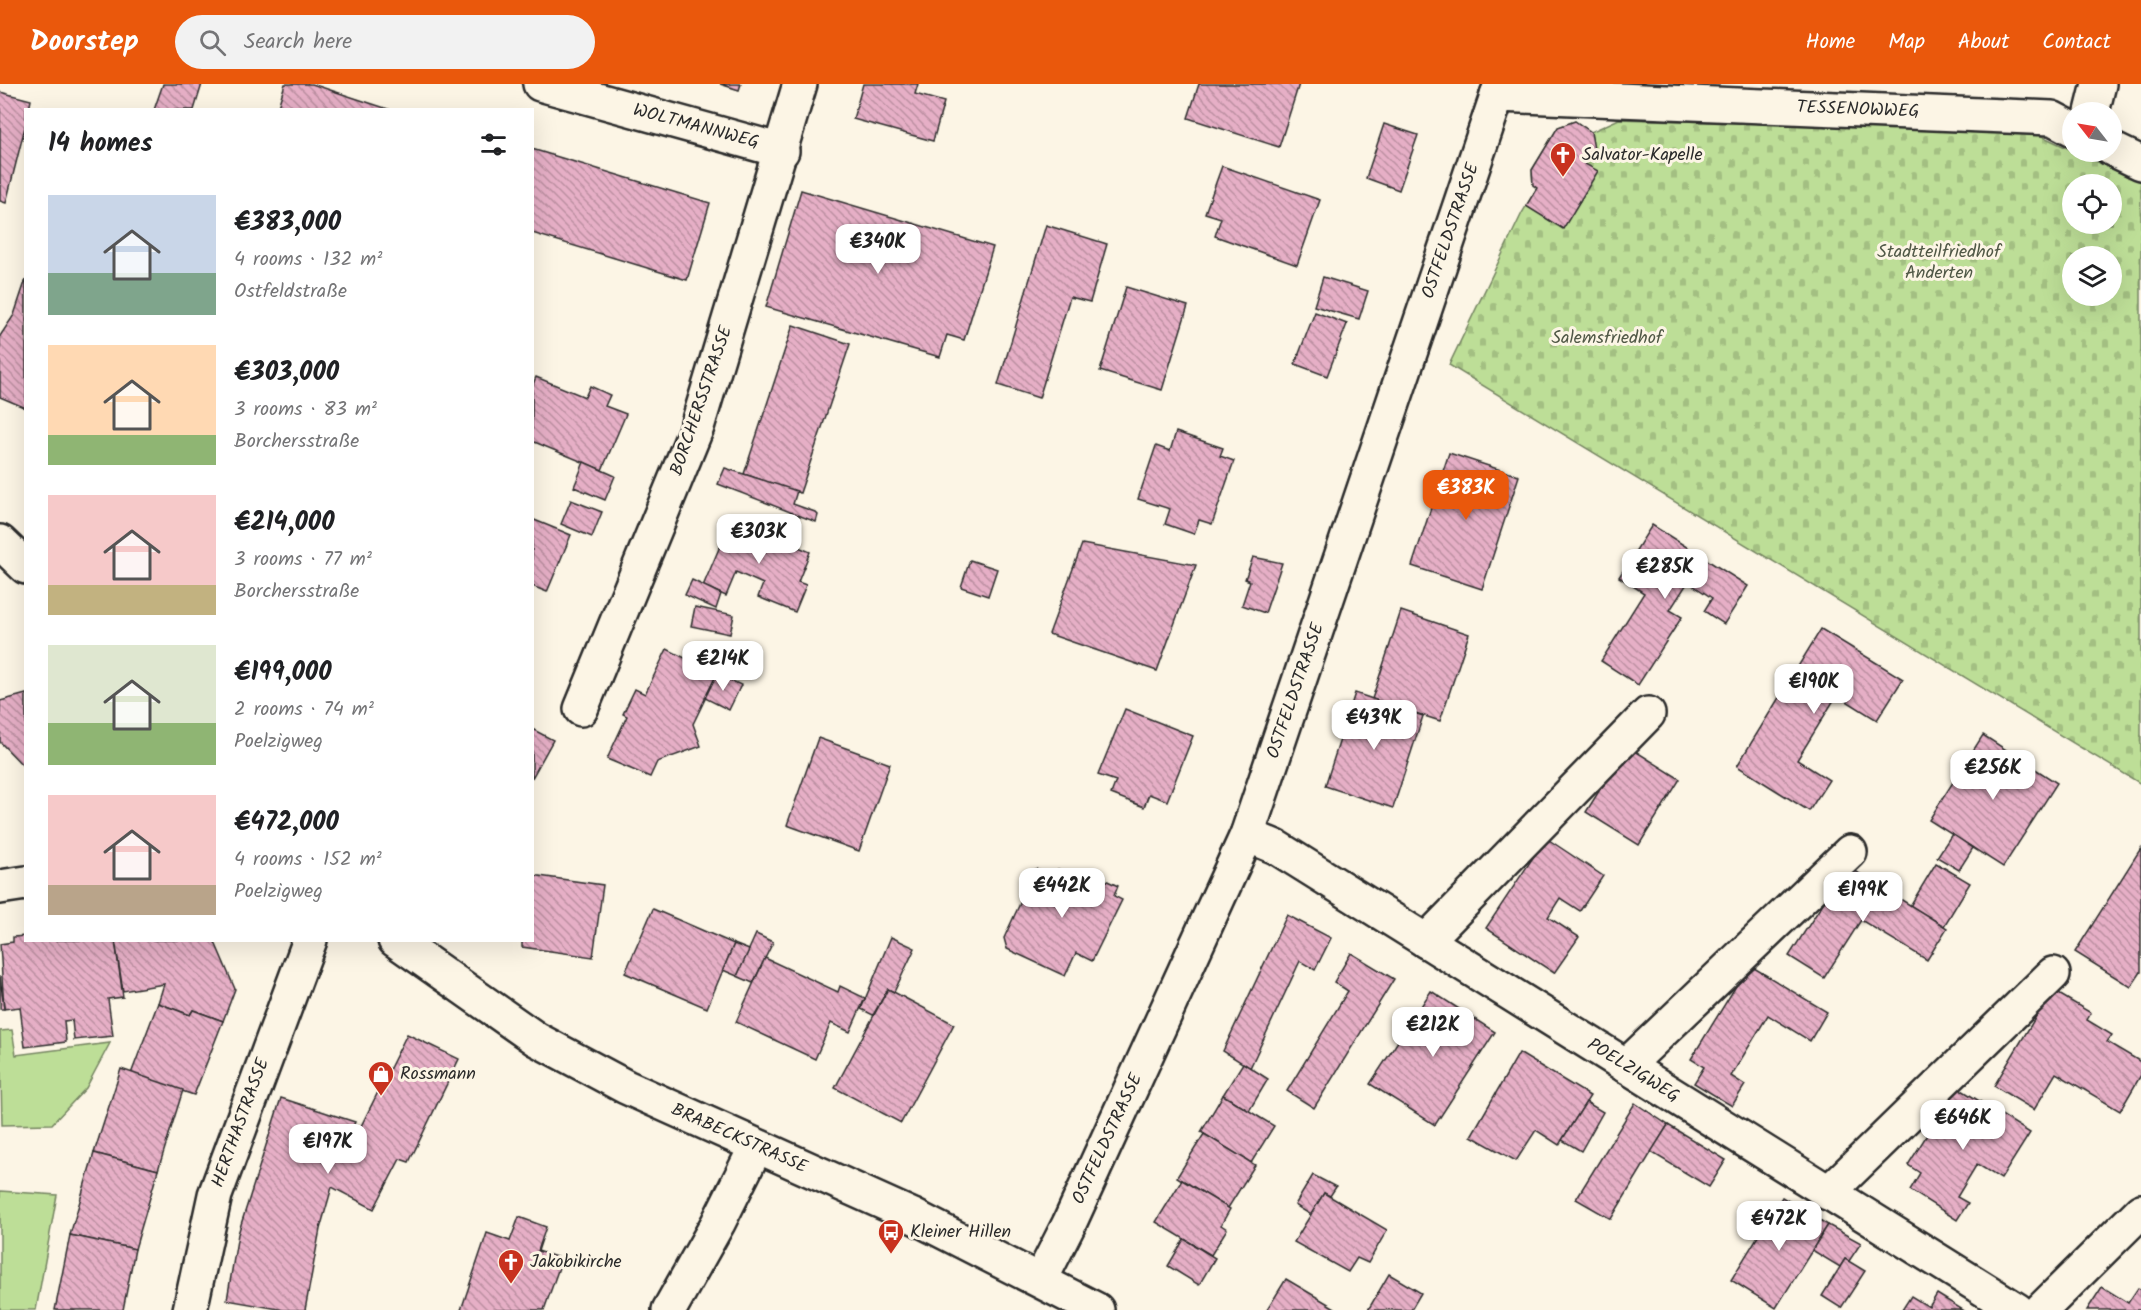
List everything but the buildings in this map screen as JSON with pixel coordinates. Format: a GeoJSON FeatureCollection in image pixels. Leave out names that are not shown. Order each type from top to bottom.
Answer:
{"type":"FeatureCollection","features":[{"type":"Feature","properties":{"kind":"street","name":"WOLTMANNWEG"},"geometry":{"type":"LineString","coordinates":[[540,84],[782,151]]}},
{"type":"Feature","properties":{"kind":"street","name":"BORCHERSSTRASSE"},"geometry":{"type":"LineString","coordinates":[[581,709],[697,427],[782,151],[800,84]]}},
{"type":"Feature","properties":{"kind":"street"},"geometry":{"type":"LineString","coordinates":[[2095,102],[2100,84]]}},
{"type":"Feature","properties":{"kind":"street","name":"TESSENOWWEG"},"geometry":{"type":"LineString","coordinates":[[1499,89],[2052,118],[2062,123]]}},
{"type":"Feature","properties":{"kind":"street","name":"OSTFELDSTRASSE"},"geometry":{"type":"LineString","coordinates":[[1041,1279],[1069,1224],[1247,835],[1499,89]]}},
{"type":"Feature","properties":{"kind":"street"},"geometry":{"type":"LineString","coordinates":[[2122,153],[2141,162]]}},
{"type":"Feature","properties":{"kind":"street"},"geometry":{"type":"LineString","coordinates":[[0,542],[24,565]]}},
{"type":"Feature","properties":{"kind":"street"},"geometry":{"type":"LineString","coordinates":[[1426,941],[1648,714]]}},
{"type":"Feature","properties":{"kind":"street","name":"POELZIGWEG"},"geometry":{"type":"LineString","coordinates":[[1247,835],[1276,847],[2017,1310]]}},
{"type":"Feature","properties":{"kind":"street"},"geometry":{"type":"LineString","coordinates":[[1626,1066],[1850,852]]}},
{"type":"Feature","properties":{"kind":"street"},"geometry":{"type":"LineString","coordinates":[[0,886],[24,883]]}},
{"type":"Feature","properties":{"kind":"street","name":"HERTHASTRASSE"},"geometry":{"type":"LineString","coordinates":[[190,1310],[215,1195],[309,942]]}},
{"type":"Feature","properties":{"kind":"street","name":"BRABECKSTRASSE"},"geometry":{"type":"LineString","coordinates":[[398,942],[536,1039],[626,1087],[911,1215],[1041,1279],[1097,1310]]}},
{"type":"Feature","properties":{"kind":"street"},"geometry":{"type":"LineString","coordinates":[[1828,1192],[2053,974]]}},
{"type":"Feature","properties":{"kind":"street"},"geometry":{"type":"LineString","coordinates":[[669,1310],[718,1223],[756,1147]]}},
{"type":"Feature","properties":{"kind":"street"},"geometry":{"type":"LineString","coordinates":[[2041,1310],[2141,1211]]}},
{"type":"Feature","properties":{"kind":"green space"},"geometry":{"type":"Polygon","coordinates":[[[1619,119],[2033,132],[2062,145],[2062,162],[2098,162],[2141,182],[2141,784],[1449,365],[1522,213],[1537,188],[1533,185],[1532,170],[1558,127],[1575,121],[1591,132],[1619,119]]]}},
{"type":"Feature","properties":{"kind":"green space"},"geometry":{"type":"Polygon","coordinates":[[[12,1030],[16,1055],[110,1043],[86,1088],[52,1124],[2,1125],[0,1031],[12,1030]]]}},
{"type":"Feature","properties":{"kind":"green space"},"geometry":{"type":"Polygon","coordinates":[[[0,1191],[57,1195],[36,1310],[0,1310],[0,1191]]]}},
{"type":"Feature","properties":{"kind":"place","name":"Salvator-Kapelle"},"geometry":{"type":"Point","coordinates":[1563,178]}},
{"type":"Feature","properties":{"kind":"place","name":"Rossmann"},"geometry":{"type":"Point","coordinates":[381,1097]}},
{"type":"Feature","properties":{"kind":"place","name":"Kleiner Hillen"},"geometry":{"type":"Point","coordinates":[891,1255]}},
{"type":"Feature","properties":{"kind":"place","name":"Jakobikirche"},"geometry":{"type":"Point","coordinates":[511,1285]}},
{"type":"Feature","properties":{"kind":"park label","name":"Stadtteilfriedhof Anderten"},"geometry":{"type":"Point","coordinates":[1939,262]}},
{"type":"Feature","properties":{"kind":"park label","name":"Salemsfriedhof"},"geometry":{"type":"Point","coordinates":[1607,338]}}]}
